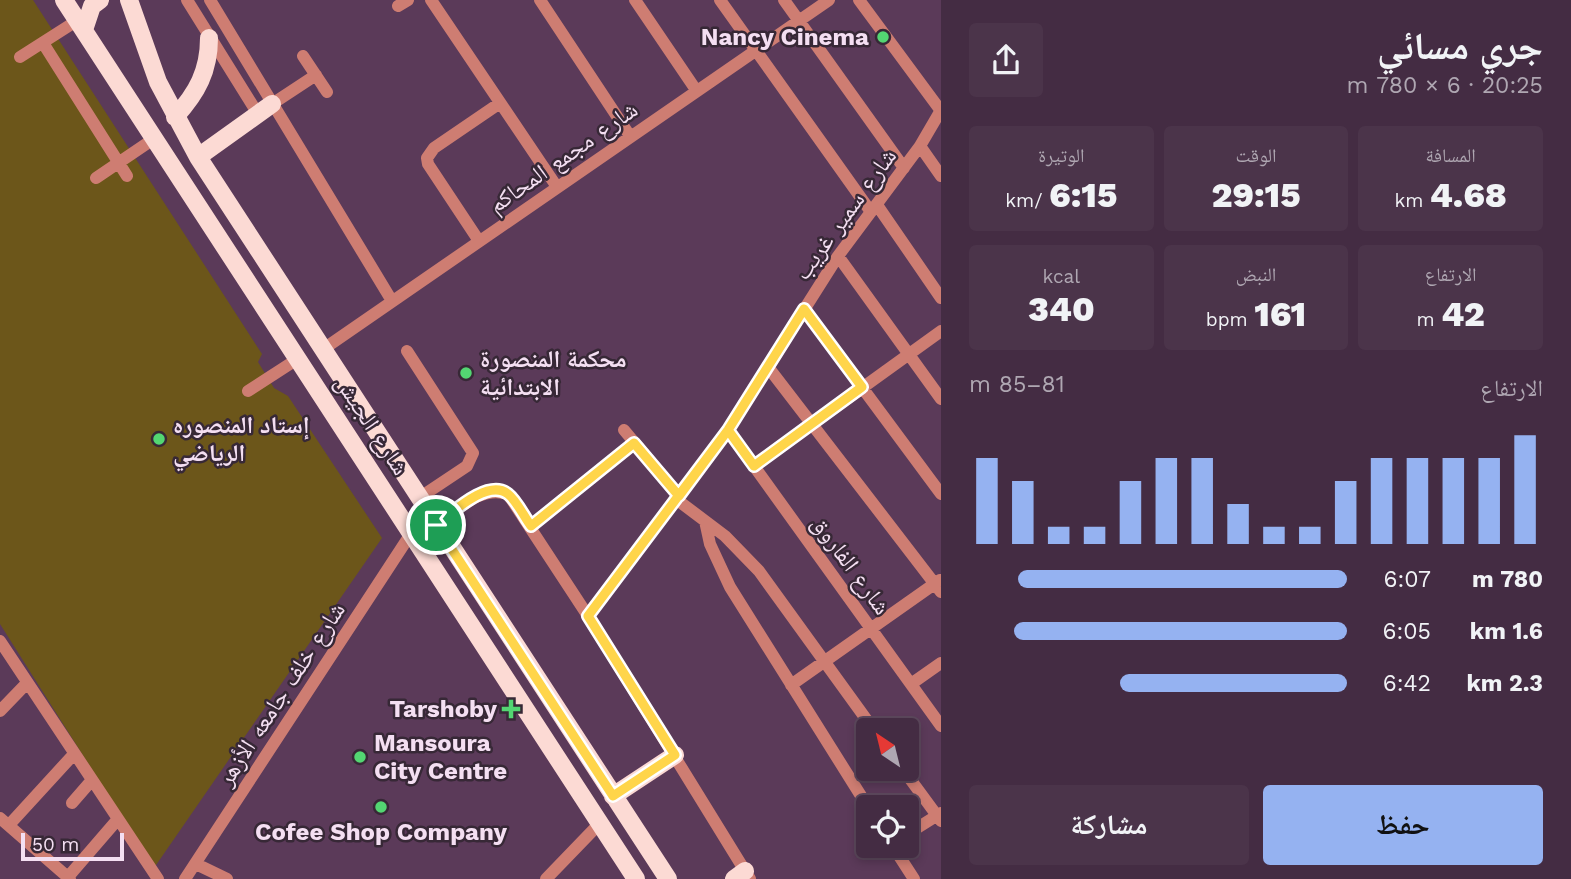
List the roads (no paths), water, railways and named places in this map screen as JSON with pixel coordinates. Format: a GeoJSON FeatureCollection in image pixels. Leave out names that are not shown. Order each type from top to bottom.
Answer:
{"type":"FeatureCollection","features":[{"type":"Feature","properties":{"kind":"main road","name":"شارع الجيش"},"geometry":{"type":"LineString","coordinates":[[64,0],[600,822],[632,878]]}},
{"type":"Feature","properties":{"kind":"main road"},"geometry":{"type":"LineString","coordinates":[[81,25],[92,6],[100,0]]}},
{"type":"Feature","properties":{"kind":"main road"},"geometry":{"type":"LineString","coordinates":[[111,0],[131,4]]}},
{"type":"Feature","properties":{"kind":"main road","name":"شارع الجيش"},"geometry":{"type":"LineString","coordinates":[[131,4],[144,46],[174,117],[198,157],[668,879]]}},
{"type":"Feature","properties":{"kind":"main road"},"geometry":{"type":"LineString","coordinates":[[174,117],[202,81],[209,60],[209,38]]}},
{"type":"Feature","properties":{"kind":"main road"},"geometry":{"type":"LineString","coordinates":[[198,157],[265,109]]}},
{"type":"Feature","properties":{"kind":"main road"},"geometry":{"type":"LineString","coordinates":[[613,796],[675,755]]}},
{"type":"Feature","properties":{"kind":"street"},"geometry":{"type":"LineString","coordinates":[[187,0],[209,38],[265,109],[392,301]]}},
{"type":"Feature","properties":{"kind":"street"},"geometry":{"type":"LineString","coordinates":[[210,0],[265,109]]}},
{"type":"Feature","properties":{"kind":"street"},"geometry":{"type":"LineString","coordinates":[[431,0],[557,187]]}},
{"type":"Feature","properties":{"kind":"street"},"geometry":{"type":"LineString","coordinates":[[540,0],[630,136]]}},
{"type":"Feature","properties":{"kind":"street"},"geometry":{"type":"LineString","coordinates":[[635,0],[696,90]]}},
{"type":"Feature","properties":{"kind":"street"},"geometry":{"type":"LineString","coordinates":[[720,0],[941,298]]}},
{"type":"Feature","properties":{"kind":"street"},"geometry":{"type":"LineString","coordinates":[[784,0],[904,168]]}},
{"type":"Feature","properties":{"kind":"street","name":"شارع مجمع المحاكم"},"geometry":{"type":"LineString","coordinates":[[322,350],[829,0]]}},
{"type":"Feature","properties":{"kind":"street"},"geometry":{"type":"LineString","coordinates":[[859,0],[941,110]]}},
{"type":"Feature","properties":{"kind":"street"},"geometry":{"type":"LineString","coordinates":[[20,57],[81,25]]}},
{"type":"Feature","properties":{"kind":"street"},"geometry":{"type":"LineString","coordinates":[[43,43],[127,176]]}},
{"type":"Feature","properties":{"kind":"street"},"geometry":{"type":"LineString","coordinates":[[303,55],[327,92]]}},
{"type":"Feature","properties":{"kind":"street"},"geometry":{"type":"LineString","coordinates":[[265,109],[316,75]]}},
{"type":"Feature","properties":{"kind":"street"},"geometry":{"type":"LineString","coordinates":[[480,241],[428,164],[427,158],[434,148],[500,103]]}},
{"type":"Feature","properties":{"kind":"street","name":"شارع سمير غريب"},"geometry":{"type":"LineString","coordinates":[[588,616],[728,430],[838,256],[920,146],[941,110]]}},
{"type":"Feature","properties":{"kind":"street"},"geometry":{"type":"LineString","coordinates":[[96,178],[155,138]]}},
{"type":"Feature","properties":{"kind":"street"},"geometry":{"type":"LineString","coordinates":[[920,146],[941,176]]}},
{"type":"Feature","properties":{"kind":"street"},"geometry":{"type":"LineString","coordinates":[[838,256],[941,399]]}},
{"type":"Feature","properties":{"kind":"street"},"geometry":{"type":"LineString","coordinates":[[804,309],[941,494]]}},
{"type":"Feature","properties":{"kind":"street"},"geometry":{"type":"LineString","coordinates":[[754,466],[941,331]]}},
{"type":"Feature","properties":{"kind":"street"},"geometry":{"type":"LineString","coordinates":[[407,351],[473,453],[467,466],[419,498]]}},
{"type":"Feature","properties":{"kind":"street"},"geometry":{"type":"LineString","coordinates":[[248,391],[299,358]]}},
{"type":"Feature","properties":{"kind":"street"},"geometry":{"type":"LineString","coordinates":[[768,367],[939,585],[871,628],[791,685]]}},
{"type":"Feature","properties":{"kind":"street"},"geometry":{"type":"LineString","coordinates":[[624,430],[678,498],[734,544],[759,572],[865,718]]}},
{"type":"Feature","properties":{"kind":"street","name":"شارع الفاروق"},"geometry":{"type":"LineString","coordinates":[[728,430],[941,726]]}},
{"type":"Feature","properties":{"kind":"street"},"geometry":{"type":"LineString","coordinates":[[531,526],[634,443]]}},
{"type":"Feature","properties":{"kind":"street"},"geometry":{"type":"LineString","coordinates":[[436,525],[481,493],[495,489],[508,494],[531,526],[675,755],[743,876]]}},
{"type":"Feature","properties":{"kind":"street"},"geometry":{"type":"LineString","coordinates":[[705,521],[718,566],[860,795]]}},
{"type":"Feature","properties":{"kind":"street","name":"شارع خلف جامعه الأزهر"},"geometry":{"type":"LineString","coordinates":[[185,879],[412,532]]}},
{"type":"Feature","properties":{"kind":"street"},"geometry":{"type":"LineString","coordinates":[[0,641],[158,879]]}},
{"type":"Feature","properties":{"kind":"street"},"geometry":{"type":"LineString","coordinates":[[911,684],[941,663]]}},
{"type":"Feature","properties":{"kind":"street"},"geometry":{"type":"LineString","coordinates":[[1,709],[27,683]]}},
{"type":"Feature","properties":{"kind":"street"},"geometry":{"type":"LineString","coordinates":[[74,754],[4,822],[69,878],[118,819]]}},
{"type":"Feature","properties":{"kind":"street"},"geometry":{"type":"LineString","coordinates":[[72,803],[92,780]]}},
{"type":"Feature","properties":{"kind":"street"},"geometry":{"type":"LineString","coordinates":[[912,781],[940,816],[919,828]]}},
{"type":"Feature","properties":{"kind":"street"},"geometry":{"type":"LineString","coordinates":[[546,879],[600,822]]}},
{"type":"Feature","properties":{"kind":"street"},"geometry":{"type":"LineString","coordinates":[[900,858],[914,879]]}},
{"type":"Feature","properties":{"kind":"street"},"geometry":{"type":"LineString","coordinates":[[196,864],[227,879]]}},
{"type":"Feature","properties":{"kind":"place","name":"Nancy Cinema"},"geometry":{"type":"Point","coordinates":[883,37]}},
{"type":"Feature","properties":{"kind":"place","name":"محكمة المنصورة الابتدائية"},"geometry":{"type":"Point","coordinates":[466,373]}},
{"type":"Feature","properties":{"kind":"place","name":"إستاد المنصوره الرياضي"},"geometry":{"type":"Point","coordinates":[159,439]}},
{"type":"Feature","properties":{"kind":"place","name":"Tarshoby"},"geometry":{"type":"Point","coordinates":[511,709]}},
{"type":"Feature","properties":{"kind":"place","name":"Mansoura City Centre"},"geometry":{"type":"Point","coordinates":[360,757]}},
{"type":"Feature","properties":{"kind":"place","name":"Cofee Shop Company"},"geometry":{"type":"Point","coordinates":[381,807]}}]}
